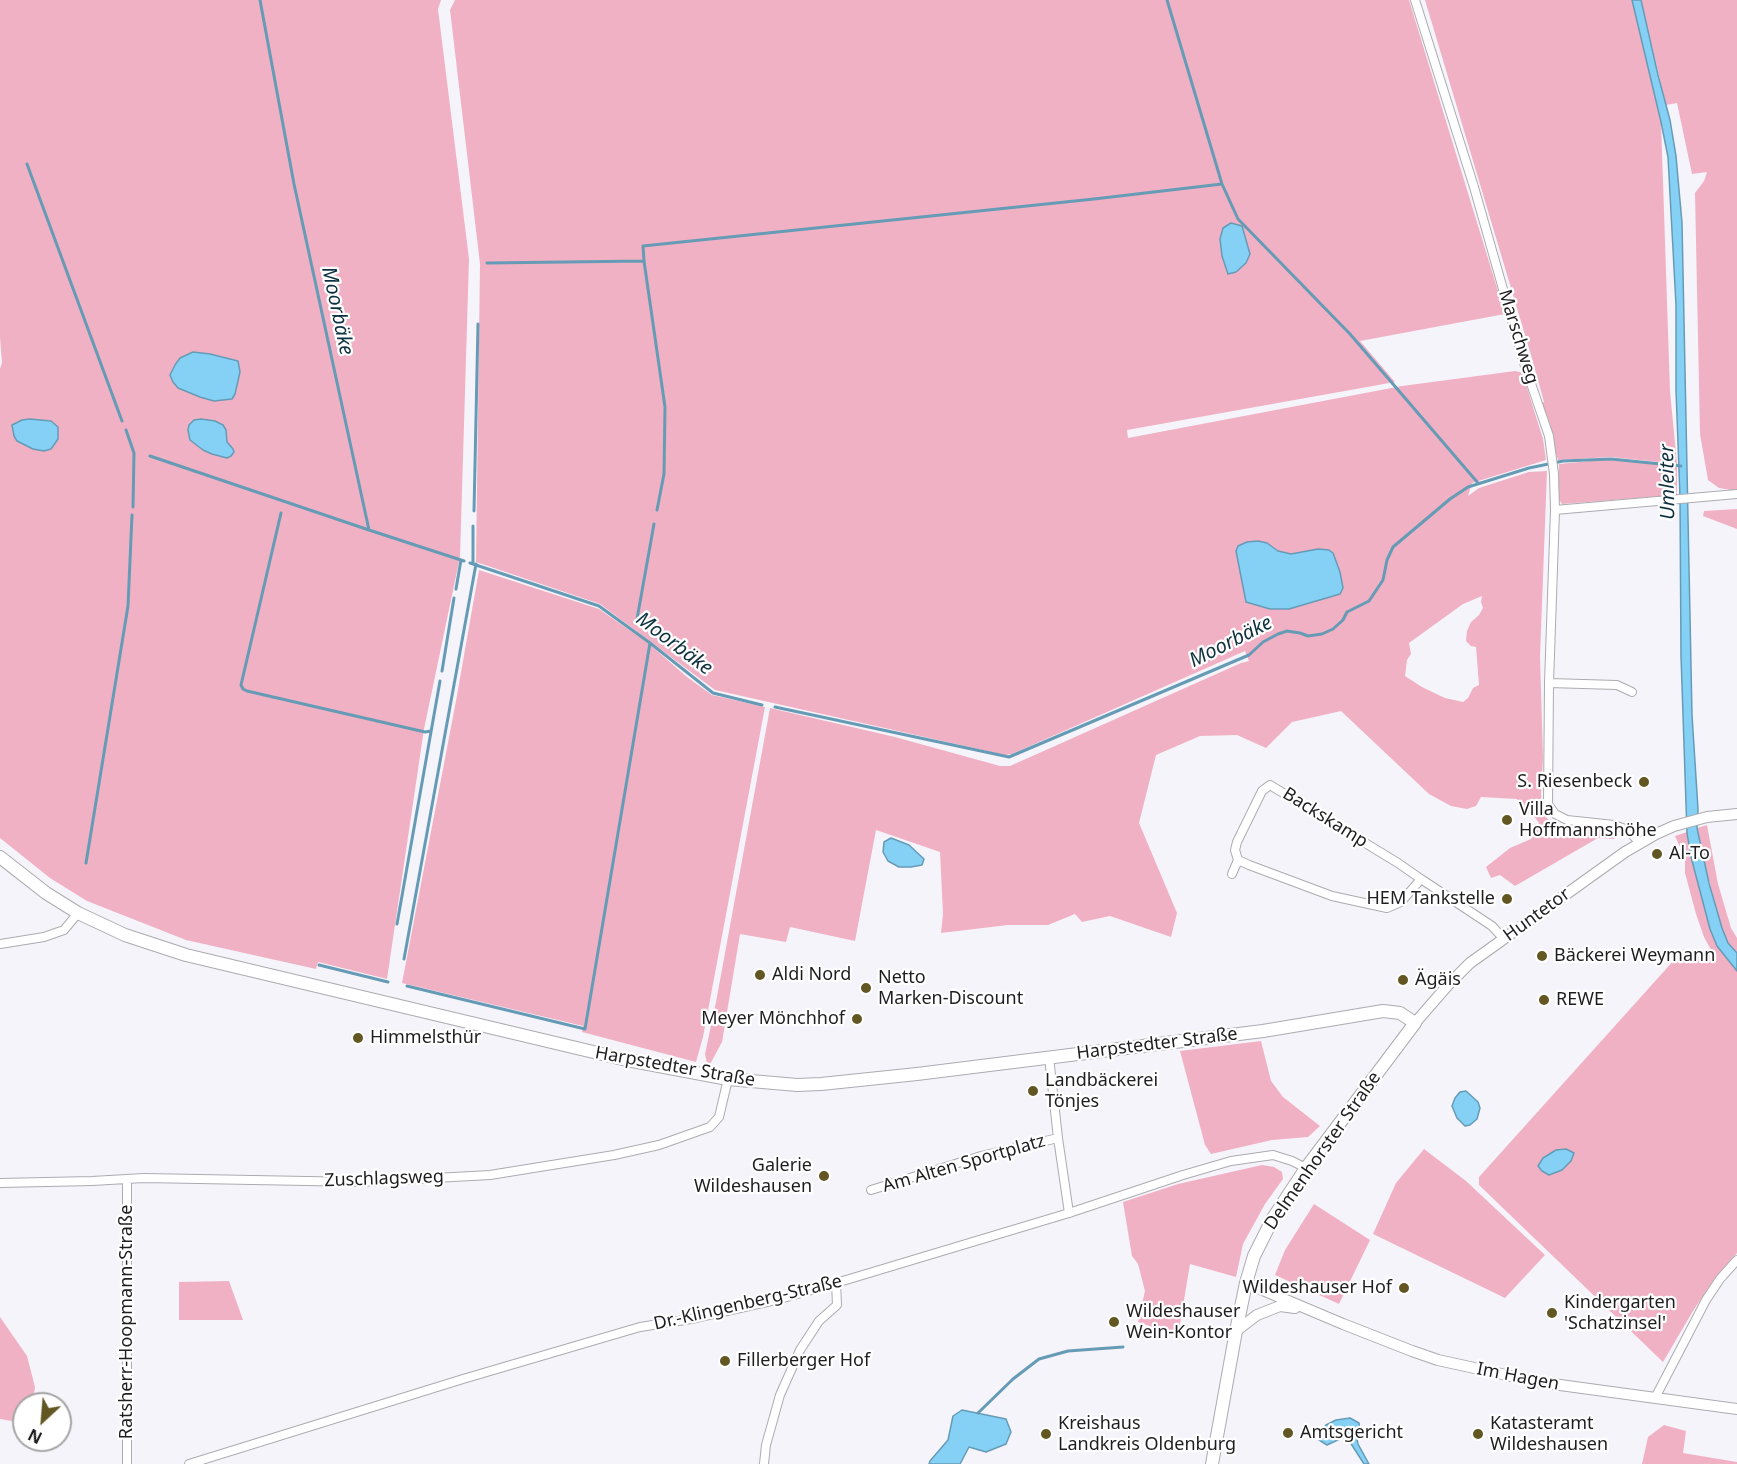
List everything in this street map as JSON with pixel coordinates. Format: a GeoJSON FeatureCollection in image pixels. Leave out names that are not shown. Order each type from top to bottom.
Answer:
{"type":"FeatureCollection","features":[{"type":"Feature","properties":{"kind":"main road","name":"Harpstedter Straße"},"geometry":{"type":"LineString","coordinates":[[2,863],[78,913],[125,935],[186,955],[627,1060],[728,1079],[785,1084],[821,1084],[1274,1029],[1383,1011],[1400,1013],[1415,1023]]}},
{"type":"Feature","properties":{"kind":"main road","name":"Delmenhorster Straße"},"geometry":{"type":"LineString","coordinates":[[1212,1464],[1236,1331],[1254,1256],[1273,1218],[1306,1168],[1415,1023]]}},
{"type":"Feature","properties":{"kind":"street","name":"Marschweg"},"geometry":{"type":"LineString","coordinates":[[1415,0],[1474,187],[1524,363],[1549,436],[1554,474],[1555,510],[1549,683],[1548,804],[1555,814],[1567,820],[1614,825],[1628,830],[1640,843]]}},
{"type":"Feature","properties":{"kind":"street"},"geometry":{"type":"LineString","coordinates":[[1555,510],[1737,494]]}},
{"type":"Feature","properties":{"kind":"street"},"geometry":{"type":"LineString","coordinates":[[1549,683],[1617,684],[1632,692]]}},
{"type":"Feature","properties":{"kind":"street","name":"Backskamp"},"geometry":{"type":"LineString","coordinates":[[1232,874],[1238,860],[1235,850],[1238,842],[1262,791],[1270,785],[1398,863],[1492,926],[1504,939]]}},
{"type":"Feature","properties":{"kind":"street","name":"Huntetor"},"geometry":{"type":"LineString","coordinates":[[1415,1023],[1470,963],[1640,843],[1674,826],[1737,814]]}},
{"type":"Feature","properties":{"kind":"street"},"geometry":{"type":"LineString","coordinates":[[1238,860],[1332,896],[1387,908],[1401,902],[1421,879]]}},
{"type":"Feature","properties":{"kind":"street"},"geometry":{"type":"LineString","coordinates":[[0,944],[44,937],[64,930],[78,913]]}},
{"type":"Feature","properties":{"kind":"street","name":"Am Alten Sportplatz"},"geometry":{"type":"LineString","coordinates":[[1049,1057],[1069,1213]]}},
{"type":"Feature","properties":{"kind":"street","name":"Zuschlagsweg"},"geometry":{"type":"LineString","coordinates":[[0,1183],[127,1179],[361,1182],[490,1174],[614,1155],[659,1145],[710,1127],[719,1117],[728,1079]]}},
{"type":"Feature","properties":{"kind":"street","name":"Am Alten Sportplatz"},"geometry":{"type":"LineString","coordinates":[[871,1190],[981,1156],[1058,1138]]}},
{"type":"Feature","properties":{"kind":"street","name":"Dr.-Klingenberg-Straße"},"geometry":{"type":"LineString","coordinates":[[189,1464],[463,1379],[640,1328],[769,1302],[836,1283],[1069,1213],[1231,1161],[1273,1155],[1306,1168]]}},
{"type":"Feature","properties":{"kind":"street","name":"Ratsherr-Hoopmann-Straße"},"geometry":{"type":"LineString","coordinates":[[127,1179],[127,1464]]}},
{"type":"Feature","properties":{"kind":"street"},"geometry":{"type":"LineString","coordinates":[[1655,1398],[1706,1300],[1737,1260]]}},
{"type":"Feature","properties":{"kind":"street"},"geometry":{"type":"LineString","coordinates":[[764,1464],[766,1445],[780,1395],[800,1350],[819,1321],[837,1305],[836,1283]]}},
{"type":"Feature","properties":{"kind":"street","name":"Im Hagen"},"geometry":{"type":"LineString","coordinates":[[1246,1283],[1412,1352],[1438,1360],[1531,1381],[1737,1409]]}},
{"type":"Feature","properties":{"kind":"street","name":"Im Hagen"},"geometry":{"type":"LineString","coordinates":[[1236,1331],[1257,1315],[1280,1306],[1308,1310]]}},
{"type":"Feature","properties":{"kind":"shaded area"},"geometry":{"type":"Polygon","coordinates":[[[0,0],[441,0],[438,9],[469,259],[460,557],[424,729],[387,979],[318,962],[316,969],[186,940],[87,901],[50,878],[0,838],[0,369],[2,363],[0,337],[0,0]]]}},
{"type":"Feature","properties":{"kind":"shaded area"},"geometry":{"type":"Polygon","coordinates":[[[455,0],[1409,0],[1505,314],[1360,341],[1395,382],[1127,430],[1128,438],[1402,386],[1520,372],[1523,375],[1543,439],[1546,460],[1472,483],[1468,496],[1479,488],[1529,472],[1547,471],[1540,657],[1543,814],[1555,826],[1606,830],[1616,835],[1614,839],[1598,838],[1515,886],[1500,875],[1491,878],[1486,867],[1510,848],[1531,839],[1539,823],[1533,815],[1524,810],[1517,799],[1481,797],[1476,806],[1467,809],[1451,806],[1429,794],[1341,711],[1292,722],[1266,748],[1237,735],[1200,736],[1156,755],[1139,823],[1177,913],[1171,937],[1110,916],[1082,922],[1075,914],[1048,925],[1008,925],[941,933],[943,914],[940,852],[876,830],[855,941],[790,927],[786,942],[740,934],[722,1042],[708,1068],[705,1054],[770,708],[895,737],[1000,766],[1010,766],[1249,661],[1245,651],[1012,754],[1005,755],[715,690],[600,604],[476,562],[480,264],[450,10],[455,0]],[[1267,543],[1246,602],[1270,609],[1343,588],[1333,554],[1318,549],[1291,554],[1278,551],[1267,543]],[[1482,596],[1463,604],[1409,643],[1411,654],[1407,660],[1405,676],[1445,698],[1463,702],[1468,698],[1473,688],[1479,685],[1476,647],[1466,641],[1467,631],[1471,622],[1483,608],[1482,596]]]}},
{"type":"Feature","properties":{"kind":"shaded area"},"geometry":{"type":"Polygon","coordinates":[[[1425,0],[1632,0],[1661,122],[1670,391],[1677,464],[1611,457],[1558,460],[1541,403],[1544,402],[1531,355],[1425,0]]]}},
{"type":"Feature","properties":{"kind":"shaded area"},"geometry":{"type":"Polygon","coordinates":[[[1641,0],[1737,0],[1737,491],[1719,488],[1708,480],[1700,434],[1695,193],[1704,181],[1707,172],[1692,174],[1677,103],[1666,105],[1641,0]]]}},
{"type":"Feature","properties":{"kind":"shaded area"},"geometry":{"type":"Polygon","coordinates":[[[1611,459],[1677,466],[1677,495],[1562,504],[1558,498],[1559,464],[1611,459]]]}},
{"type":"Feature","properties":{"kind":"shaded area"},"geometry":{"type":"Polygon","coordinates":[[[1737,509],[1737,529],[1703,516],[1704,511],[1737,509]]]}},
{"type":"Feature","properties":{"kind":"shaded area"},"geometry":{"type":"Polygon","coordinates":[[[479,570],[599,609],[648,643],[712,695],[765,707],[703,1037],[696,1062],[582,1032],[583,1026],[402,983],[479,570]]]}},
{"type":"Feature","properties":{"kind":"shaded area"},"geometry":{"type":"Polygon","coordinates":[[[1707,825],[1718,884],[1731,928],[1737,938],[1737,953],[1728,943],[1722,928],[1702,854],[1697,828],[1707,825]]]}},
{"type":"Feature","properties":{"kind":"shaded area"},"geometry":{"type":"Polygon","coordinates":[[[1687,832],[1691,857],[1710,929],[1717,946],[1737,971],[1737,1253],[1715,1278],[1663,1362],[1479,1185],[1479,1177],[1684,949],[1691,950],[1700,958],[1710,948],[1696,914],[1685,873],[1685,858],[1675,836],[1687,832]]]}},
{"type":"Feature","properties":{"kind":"shaded area"},"geometry":{"type":"Polygon","coordinates":[[[1261,1041],[1271,1081],[1283,1097],[1320,1126],[1308,1137],[1272,1140],[1211,1154],[1205,1145],[1180,1051],[1261,1041]]]}},
{"type":"Feature","properties":{"kind":"shaded area"},"geometry":{"type":"Polygon","coordinates":[[[1424,1149],[1466,1181],[1545,1255],[1505,1298],[1373,1234],[1396,1183],[1424,1149]]]}},
{"type":"Feature","properties":{"kind":"shaded area"},"geometry":{"type":"Polygon","coordinates":[[[1262,1165],[1274,1167],[1282,1172],[1283,1179],[1265,1204],[1243,1244],[1236,1277],[1190,1264],[1178,1336],[1138,1322],[1145,1291],[1138,1264],[1132,1256],[1123,1202],[1178,1184],[1262,1165]]]}},
{"type":"Feature","properties":{"kind":"shaded area"},"geometry":{"type":"Polygon","coordinates":[[[1314,1204],[1370,1240],[1339,1304],[1275,1275],[1285,1250],[1314,1204]]]}},
{"type":"Feature","properties":{"kind":"shaded area"},"geometry":{"type":"Polygon","coordinates":[[[229,1281],[243,1320],[179,1320],[179,1282],[229,1281]]]}},
{"type":"Feature","properties":{"kind":"shaded area"},"geometry":{"type":"Polygon","coordinates":[[[0,1317],[27,1356],[35,1387],[34,1392],[12,1392],[12,1421],[0,1419],[0,1317]]]}},
{"type":"Feature","properties":{"kind":"shaded area"},"geometry":{"type":"Polygon","coordinates":[[[1664,1425],[1686,1431],[1683,1453],[1737,1462],[1737,1464],[1642,1464],[1648,1437],[1664,1425]]]}},
{"type":"Feature","properties":{"kind":"water"},"geometry":{"type":"Polygon","coordinates":[[[1632,0],[1641,0],[1670,120],[1676,156],[1682,223],[1692,715],[1698,809],[1697,828],[1722,928],[1728,943],[1737,953],[1737,971],[1717,946],[1710,929],[1687,833],[1681,656],[1676,305],[1668,157],[1632,0]]]}},
{"type":"Feature","properties":{"kind":"water"},"geometry":{"type":"Polygon","coordinates":[[[1231,223],[1242,226],[1250,254],[1246,263],[1236,272],[1228,274],[1222,256],[1220,239],[1223,228],[1231,223]]]}},
{"type":"Feature","properties":{"kind":"water"},"geometry":{"type":"Polygon","coordinates":[[[193,352],[238,361],[240,372],[232,399],[214,401],[200,397],[178,388],[173,382],[170,375],[175,365],[180,358],[193,352]]]}},
{"type":"Feature","properties":{"kind":"water"},"geometry":{"type":"Polygon","coordinates":[[[30,419],[51,421],[58,427],[58,439],[51,449],[44,451],[33,449],[17,441],[12,425],[30,419]]]}},
{"type":"Feature","properties":{"kind":"water"},"geometry":{"type":"Polygon","coordinates":[[[201,419],[223,425],[227,442],[234,452],[231,456],[227,458],[212,454],[190,440],[189,425],[194,420],[201,419]]]}},
{"type":"Feature","properties":{"kind":"water"},"geometry":{"type":"Polygon","coordinates":[[[1258,541],[1267,543],[1278,551],[1291,554],[1318,549],[1329,550],[1333,553],[1340,572],[1343,588],[1340,594],[1289,609],[1270,609],[1246,602],[1236,551],[1238,546],[1258,541]]]}},
{"type":"Feature","properties":{"kind":"water"},"geometry":{"type":"Polygon","coordinates":[[[891,838],[909,845],[924,859],[922,865],[899,867],[888,861],[883,852],[884,842],[891,838]]]}},
{"type":"Feature","properties":{"kind":"water"},"geometry":{"type":"Polygon","coordinates":[[[1466,1091],[1478,1102],[1480,1108],[1477,1119],[1465,1126],[1457,1118],[1452,1106],[1460,1092],[1466,1091]]]}},
{"type":"Feature","properties":{"kind":"water"},"geometry":{"type":"Polygon","coordinates":[[[1566,1149],[1574,1153],[1571,1161],[1562,1170],[1549,1175],[1538,1166],[1543,1158],[1556,1150],[1566,1149]]]}},
{"type":"Feature","properties":{"kind":"water"},"geometry":{"type":"Polygon","coordinates":[[[962,1410],[1006,1419],[1011,1432],[1006,1444],[986,1452],[969,1447],[960,1464],[929,1464],[948,1440],[953,1416],[962,1410]]]}},
{"type":"Feature","properties":{"kind":"water"},"geometry":{"type":"Polygon","coordinates":[[[1350,1418],[1359,1423],[1360,1432],[1356,1435],[1358,1444],[1369,1464],[1364,1464],[1348,1439],[1342,1438],[1327,1445],[1319,1440],[1326,1425],[1336,1420],[1350,1418]]]}},
{"type":"Feature","properties":{"kind":"waterway","name":"Moorbäke"},"geometry":{"type":"LineString","coordinates":[[260,0],[294,184],[369,530],[464,561]]}},
{"type":"Feature","properties":{"kind":"waterway"},"geometry":{"type":"LineString","coordinates":[[1167,0],[1222,184],[1238,219],[1350,334],[1478,483]]}},
{"type":"Feature","properties":{"kind":"waterway"},"geometry":{"type":"LineString","coordinates":[[27,164],[122,421]]}},
{"type":"Feature","properties":{"kind":"waterway"},"geometry":{"type":"LineString","coordinates":[[657,510],[664,474],[665,407],[643,246],[1222,184]]}},
{"type":"Feature","properties":{"kind":"waterway"},"geometry":{"type":"LineString","coordinates":[[487,263],[644,261]]}},
{"type":"Feature","properties":{"kind":"waterway"},"geometry":{"type":"LineString","coordinates":[[474,511],[478,324]]}},
{"type":"Feature","properties":{"kind":"waterway"},"geometry":{"type":"LineString","coordinates":[[126,430],[134,453],[133,507]]}},
{"type":"Feature","properties":{"kind":"waterway"},"geometry":{"type":"LineString","coordinates":[[150,456],[369,530]]}},
{"type":"Feature","properties":{"kind":"waterway","name":"Moorbäke"},"geometry":{"type":"LineString","coordinates":[[775,707],[1009,757],[1249,655],[1263,642],[1278,634],[1287,631],[1308,636],[1322,634],[1333,629],[1343,620],[1347,612],[1369,601],[1383,580],[1387,560],[1393,547],[1450,499],[1468,487],[1529,468],[1563,461],[1611,459],[1681,466]]}},
{"type":"Feature","properties":{"kind":"waterway"},"geometry":{"type":"LineString","coordinates":[[281,513],[241,685],[243,689],[425,732],[431,731]]}},
{"type":"Feature","properties":{"kind":"waterway"},"geometry":{"type":"LineString","coordinates":[[86,863],[128,606],[132,515]]}},
{"type":"Feature","properties":{"kind":"waterway"},"geometry":{"type":"LineString","coordinates":[[637,619],[654,524]]}},
{"type":"Feature","properties":{"kind":"waterway"},"geometry":{"type":"LineString","coordinates":[[473,526],[473,563]]}},
{"type":"Feature","properties":{"kind":"waterway"},"geometry":{"type":"LineString","coordinates":[[456,589],[461,560]]}},
{"type":"Feature","properties":{"kind":"waterway","name":"Moorbäke"},"geometry":{"type":"LineString","coordinates":[[470,563],[599,606],[713,693],[762,705]]}},
{"type":"Feature","properties":{"kind":"waterway"},"geometry":{"type":"LineString","coordinates":[[404,959],[476,564]]}},
{"type":"Feature","properties":{"kind":"waterway"},"geometry":{"type":"LineString","coordinates":[[442,671],[454,598]]}},
{"type":"Feature","properties":{"kind":"waterway"},"geometry":{"type":"LineString","coordinates":[[407,986],[585,1029],[650,643]]}},
{"type":"Feature","properties":{"kind":"waterway"},"geometry":{"type":"LineString","coordinates":[[397,924],[440,681]]}},
{"type":"Feature","properties":{"kind":"waterway"},"geometry":{"type":"LineString","coordinates":[[319,965],[388,982]]}},
{"type":"Feature","properties":{"kind":"waterway"},"geometry":{"type":"LineString","coordinates":[[978,1413],[1013,1379],[1039,1359],[1068,1351],[1123,1347]]}},
{"type":"Feature","properties":{"kind":"place","name":"S. Riesenbeck"},"geometry":{"type":"Point","coordinates":[1644,782]}},
{"type":"Feature","properties":{"kind":"place","name":"Villa Hoffmannshöhe"},"geometry":{"type":"Point","coordinates":[1507,820]}},
{"type":"Feature","properties":{"kind":"place","name":"Al-To"},"geometry":{"type":"Point","coordinates":[1657,854]}},
{"type":"Feature","properties":{"kind":"place","name":"HEM Tankstelle"},"geometry":{"type":"Point","coordinates":[1507,899]}},
{"type":"Feature","properties":{"kind":"place","name":"Bäckerei Weymann"},"geometry":{"type":"Point","coordinates":[1542,956]}},
{"type":"Feature","properties":{"kind":"place","name":"Aldi Nord"},"geometry":{"type":"Point","coordinates":[760,975]}},
{"type":"Feature","properties":{"kind":"place","name":"Ägäis"},"geometry":{"type":"Point","coordinates":[1403,980]}},
{"type":"Feature","properties":{"kind":"place","name":"Netto Marken-Discount"},"geometry":{"type":"Point","coordinates":[866,988]}},
{"type":"Feature","properties":{"kind":"place","name":"REWE"},"geometry":{"type":"Point","coordinates":[1544,1000]}},
{"type":"Feature","properties":{"kind":"place","name":"Meyer Mönchhof"},"geometry":{"type":"Point","coordinates":[857,1019]}},
{"type":"Feature","properties":{"kind":"place","name":"Himmelsthür"},"geometry":{"type":"Point","coordinates":[358,1038]}},
{"type":"Feature","properties":{"kind":"place","name":"Landbäckerei Tönjes"},"geometry":{"type":"Point","coordinates":[1033,1091]}},
{"type":"Feature","properties":{"kind":"place","name":"Galerie Wildeshausen"},"geometry":{"type":"Point","coordinates":[824,1176]}},
{"type":"Feature","properties":{"kind":"place","name":"Wildeshauser Hof"},"geometry":{"type":"Point","coordinates":[1404,1288]}},
{"type":"Feature","properties":{"kind":"place","name":"Kindergarten 'Schatzinsel'"},"geometry":{"type":"Point","coordinates":[1552,1313]}},
{"type":"Feature","properties":{"kind":"place","name":"Wildeshauser Wein-Kontor"},"geometry":{"type":"Point","coordinates":[1114,1322]}},
{"type":"Feature","properties":{"kind":"place","name":"Fillerberger Hof"},"geometry":{"type":"Point","coordinates":[725,1361]}},
{"type":"Feature","properties":{"kind":"place","name":"Amtsgericht"},"geometry":{"type":"Point","coordinates":[1288,1433]}},
{"type":"Feature","properties":{"kind":"place","name":"Kreishaus Landkreis Oldenburg"},"geometry":{"type":"Point","coordinates":[1046,1434]}},
{"type":"Feature","properties":{"kind":"place","name":"Katasteramt Wildeshausen"},"geometry":{"type":"Point","coordinates":[1478,1434]}},
{"type":"Feature","properties":{"kind":"water label","name":"Umleiter"},"geometry":{"type":"Point","coordinates":[1668,482]}}]}
